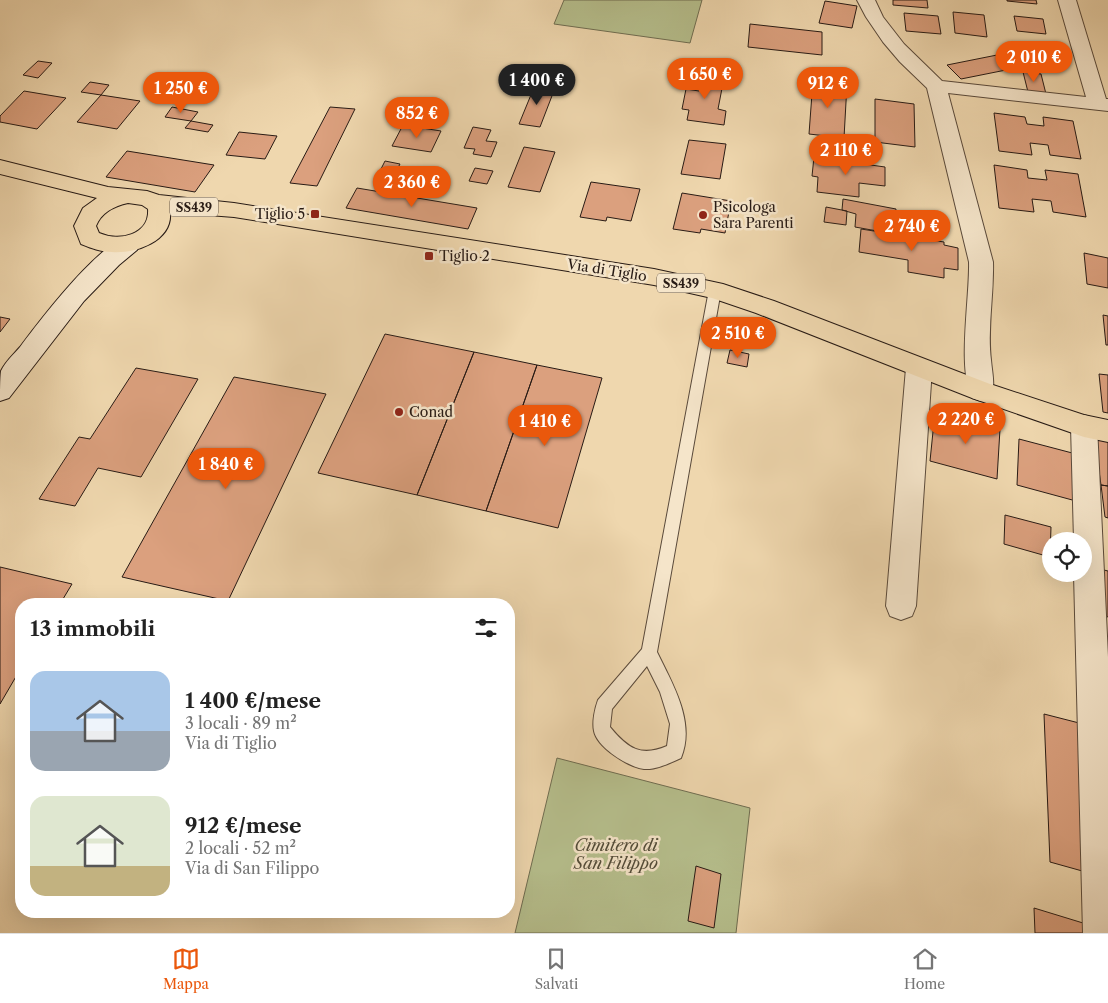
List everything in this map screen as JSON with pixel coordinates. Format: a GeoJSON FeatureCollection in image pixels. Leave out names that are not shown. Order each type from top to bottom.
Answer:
{"type":"FeatureCollection","features":[{"type":"Feature","properties":{"kind":"main road"},"geometry":{"type":"LineString","coordinates":[[0,167],[108,194],[128,196],[147,198],[159,206],[161,213],[156,227],[145,237],[129,244],[106,246],[89,238],[85,226],[90,215],[106,202],[128,196]]}},
{"type":"Feature","properties":{"kind":"main road"},"geometry":{"type":"LineString","coordinates":[[68,183],[79,193],[90,215]]}},
{"type":"Feature","properties":{"kind":"main road","name":"Via di Tiglio"},"geometry":{"type":"LineString","coordinates":[[154,202],[178,206],[234,210],[654,277],[715,290],[765,306],[981,391],[1096,429]]}},
{"type":"Feature","properties":{"kind":"main road","name":"Via di Tiglio"},"geometry":{"type":"LineString","coordinates":[[156,227],[210,213],[234,210]]}},
{"type":"Feature","properties":{"kind":"street"},"geometry":{"type":"LineString","coordinates":[[866,0],[884,33],[915,67],[936,86],[981,262],[982,287],[977,349],[981,391]]}},
{"type":"Feature","properties":{"kind":"street"},"geometry":{"type":"LineString","coordinates":[[936,86],[1103,105],[1067,0]]}},
{"type":"Feature","properties":{"kind":"street"},"geometry":{"type":"LineString","coordinates":[[63,309],[88,261],[90,251],[89,238]]}},
{"type":"Feature","properties":{"kind":"street"},"geometry":{"type":"LineString","coordinates":[[0,391],[63,309],[113,256],[129,244]]}},
{"type":"Feature","properties":{"kind":"street"},"geometry":{"type":"LineString","coordinates":[[901,606],[920,368]]}},
{"type":"Feature","properties":{"kind":"street"},"geometry":{"type":"LineString","coordinates":[[1096,429],[1102,933]]}},
{"type":"Feature","properties":{"kind":"lane"},"geometry":{"type":"LineString","coordinates":[[648,652],[666,690],[678,724],[674,752],[651,760],[630,756],[611,743],[602,730],[604,706],[648,652],[715,290]]}},
{"type":"Feature","properties":{"kind":"green space"},"geometry":{"type":"Polygon","coordinates":[[[564,0],[702,0],[690,43],[554,24],[564,0]]]}},
{"type":"Feature","properties":{"kind":"green space","name":"Cimitero di San Filippo"},"geometry":{"type":"Polygon","coordinates":[[[557,758],[750,808],[736,933],[515,933],[557,758]]]}},
{"type":"Feature","properties":{"kind":"building"},"geometry":{"type":"Polygon","coordinates":[[[893,0],[927,0],[928,8],[893,5],[893,0]]]}},
{"type":"Feature","properties":{"kind":"building"},"geometry":{"type":"Polygon","coordinates":[[[1036,0],[1037,4],[1007,1],[1036,0]]]}},
{"type":"Feature","properties":{"kind":"building"},"geometry":{"type":"Polygon","coordinates":[[[825,1],[857,6],[852,28],[819,23],[825,1]]]}},
{"type":"Feature","properties":{"kind":"building"},"geometry":{"type":"Polygon","coordinates":[[[953,12],[984,15],[987,37],[955,33],[953,12]]]}},
{"type":"Feature","properties":{"kind":"building"},"geometry":{"type":"Polygon","coordinates":[[[904,13],[938,16],[941,34],[906,31],[904,13]]]}},
{"type":"Feature","properties":{"kind":"building"},"geometry":{"type":"Polygon","coordinates":[[[1014,16],[1043,19],[1046,34],[1017,31],[1014,16]]]}},
{"type":"Feature","properties":{"kind":"building"},"geometry":{"type":"Polygon","coordinates":[[[750,24],[822,32],[822,55],[748,47],[750,24]]]}},
{"type":"Feature","properties":{"kind":"building"},"geometry":{"type":"Polygon","coordinates":[[[1007,53],[1021,67],[961,79],[947,65],[1007,53]]]}},
{"type":"Feature","properties":{"kind":"building"},"geometry":{"type":"Polygon","coordinates":[[[38,61],[52,63],[38,78],[23,75],[38,61]]]}},
{"type":"Feature","properties":{"kind":"building"},"geometry":{"type":"Polygon","coordinates":[[[1023,72],[1041,74],[1046,94],[1028,92],[1023,72]]]}},
{"type":"Feature","properties":{"kind":"building"},"geometry":{"type":"Polygon","coordinates":[[[690,74],[724,78],[718,109],[726,111],[724,125],[687,120],[689,110],[682,109],[686,89],[699,91],[700,87],[689,86],[690,74]]]}},
{"type":"Feature","properties":{"kind":"building"},"geometry":{"type":"Polygon","coordinates":[[[813,80],[847,84],[844,138],[809,134],[813,80]]]}},
{"type":"Feature","properties":{"kind":"building"},"geometry":{"type":"Polygon","coordinates":[[[90,82],[109,85],[101,95],[81,92],[90,82]]]}},
{"type":"Feature","properties":{"kind":"building"},"geometry":{"type":"Polygon","coordinates":[[[535,85],[555,88],[540,127],[519,124],[535,85]]]}},
{"type":"Feature","properties":{"kind":"building"},"geometry":{"type":"Polygon","coordinates":[[[24,91],[66,98],[37,129],[0,122],[0,116],[24,91]]]}},
{"type":"Feature","properties":{"kind":"building"},"geometry":{"type":"Polygon","coordinates":[[[101,95],[140,101],[117,129],[77,122],[101,95]]]}},
{"type":"Feature","properties":{"kind":"building"},"geometry":{"type":"Polygon","coordinates":[[[875,99],[914,104],[915,147],[875,142],[875,99]]]}},
{"type":"Feature","properties":{"kind":"building"},"geometry":{"type":"Polygon","coordinates":[[[172,107],[198,112],[191,121],[165,117],[172,107]]]}},
{"type":"Feature","properties":{"kind":"building"},"geometry":{"type":"Polygon","coordinates":[[[330,107],[355,109],[317,186],[290,183],[330,107]]]}},
{"type":"Feature","properties":{"kind":"building"},"geometry":{"type":"Polygon","coordinates":[[[994,113],[1025,117],[1027,124],[1044,126],[1043,117],[1073,121],[1081,159],[1050,155],[1048,145],[1030,143],[1032,155],[999,151],[994,113]]]}},
{"type":"Feature","properties":{"kind":"building"},"geometry":{"type":"Polygon","coordinates":[[[191,121],[213,125],[208,132],[185,128],[191,121]]]}},
{"type":"Feature","properties":{"kind":"building"},"geometry":{"type":"Polygon","coordinates":[[[403,125],[441,131],[431,152],[392,146],[403,125]]]}},
{"type":"Feature","properties":{"kind":"building"},"geometry":{"type":"Polygon","coordinates":[[[473,127],[491,130],[486,141],[497,142],[491,157],[473,154],[475,149],[464,148],[473,127]]]}},
{"type":"Feature","properties":{"kind":"building"},"geometry":{"type":"Polygon","coordinates":[[[239,132],[277,136],[265,159],[226,155],[239,132]]]}},
{"type":"Feature","properties":{"kind":"building"},"geometry":{"type":"Polygon","coordinates":[[[689,140],[726,144],[720,179],[681,174],[689,140]]]}},
{"type":"Feature","properties":{"kind":"building"},"geometry":{"type":"Polygon","coordinates":[[[524,147],[555,152],[540,192],[508,187],[524,147]]]}},
{"type":"Feature","properties":{"kind":"building"},"geometry":{"type":"Polygon","coordinates":[[[127,151],[214,165],[195,192],[106,177],[127,151]]]}},
{"type":"Feature","properties":{"kind":"building"},"geometry":{"type":"Polygon","coordinates":[[[814,157],[885,167],[885,186],[859,183],[859,197],[817,192],[818,177],[812,176],[814,157]]]}},
{"type":"Feature","properties":{"kind":"building"},"geometry":{"type":"Polygon","coordinates":[[[385,161],[400,164],[393,177],[378,175],[385,161]]]}},
{"type":"Feature","properties":{"kind":"building"},"geometry":{"type":"Polygon","coordinates":[[[994,165],[1027,170],[1028,178],[1047,180],[1045,170],[1078,174],[1086,217],[1053,212],[1051,201],[1032,199],[1034,212],[999,208],[994,165]]]}},
{"type":"Feature","properties":{"kind":"building"},"geometry":{"type":"Polygon","coordinates":[[[475,168],[493,171],[487,184],[469,181],[475,168]]]}},
{"type":"Feature","properties":{"kind":"building"},"geometry":{"type":"Polygon","coordinates":[[[591,182],[640,189],[631,221],[607,217],[606,221],[580,217],[591,182]]]}},
{"type":"Feature","properties":{"kind":"building"},"geometry":{"type":"Polygon","coordinates":[[[357,188],[477,208],[468,229],[346,208],[357,188]]]}},
{"type":"Feature","properties":{"kind":"building","name":"Psicologa Sara Parenti"},"geometry":{"type":"Polygon","coordinates":[[[682,193],[731,201],[725,233],[701,229],[700,233],[673,229],[682,193]]]}},
{"type":"Feature","properties":{"kind":"building"},"geometry":{"type":"Polygon","coordinates":[[[843,199],[896,209],[894,234],[855,227],[856,214],[842,210],[843,199]]]}},
{"type":"Feature","properties":{"kind":"building"},"geometry":{"type":"Polygon","coordinates":[[[826,207],[847,211],[846,225],[824,222],[826,207]]]}},
{"type":"Feature","properties":{"kind":"building"},"geometry":{"type":"Polygon","coordinates":[[[861,229],[944,242],[944,245],[958,248],[958,270],[944,268],[944,278],[908,272],[908,260],[859,252],[861,229]]]}},
{"type":"Feature","properties":{"kind":"building"},"geometry":{"type":"Polygon","coordinates":[[[1084,253],[1108,258],[1108,288],[1087,284],[1084,253]]]}},
{"type":"Feature","properties":{"kind":"building"},"geometry":{"type":"Polygon","coordinates":[[[1103,315],[1108,316],[1108,345],[1106,345],[1103,315]]]}},
{"type":"Feature","properties":{"kind":"building"},"geometry":{"type":"Polygon","coordinates":[[[0,317],[10,319],[0,332],[0,317]]]}},
{"type":"Feature","properties":{"kind":"building","name":"Conad"},"geometry":{"type":"Polygon","coordinates":[[[385,334],[474,352],[417,495],[318,473],[385,334]]]}},
{"type":"Feature","properties":{"kind":"building"},"geometry":{"type":"Polygon","coordinates":[[[730,350],[749,354],[747,367],[727,363],[730,350]]]}},
{"type":"Feature","properties":{"kind":"building"},"geometry":{"type":"Polygon","coordinates":[[[474,352],[537,365],[486,511],[417,495],[474,352]]]}},
{"type":"Feature","properties":{"kind":"building"},"geometry":{"type":"Polygon","coordinates":[[[537,365],[602,378],[558,528],[486,511],[537,365]]]}},
{"type":"Feature","properties":{"kind":"building"},"geometry":{"type":"Polygon","coordinates":[[[136,368],[198,379],[141,477],[98,468],[75,506],[39,499],[79,437],[90,439],[136,368]]]}},
{"type":"Feature","properties":{"kind":"building"},"geometry":{"type":"Polygon","coordinates":[[[1099,374],[1108,375],[1108,413],[1103,412],[1099,374]]]}},
{"type":"Feature","properties":{"kind":"building"},"geometry":{"type":"Polygon","coordinates":[[[234,377],[326,394],[229,598],[215,598],[122,577],[234,377]]]}},
{"type":"Feature","properties":{"kind":"building"},"geometry":{"type":"Polygon","coordinates":[[[935,412],[1000,429],[997,479],[930,461],[935,412]]]}},
{"type":"Feature","properties":{"kind":"building"},"geometry":{"type":"Polygon","coordinates":[[[1094,437],[1108,439],[1108,486],[1101,485],[1094,437]]]}},
{"type":"Feature","properties":{"kind":"building"},"geometry":{"type":"Polygon","coordinates":[[[1019,439],[1076,454],[1076,501],[1017,485],[1019,439]]]}},
{"type":"Feature","properties":{"kind":"building"},"geometry":{"type":"Polygon","coordinates":[[[1101,485],[1108,486],[1108,518],[1105,517],[1101,485]]]}},
{"type":"Feature","properties":{"kind":"building"},"geometry":{"type":"Polygon","coordinates":[[[1005,515],[1051,527],[1051,532],[1042,532],[1042,555],[1004,544],[1005,515]]]}},
{"type":"Feature","properties":{"kind":"building"},"geometry":{"type":"Polygon","coordinates":[[[0,567],[72,584],[64,598],[15,598],[15,678],[0,704],[0,567]]]}},
{"type":"Feature","properties":{"kind":"building"},"geometry":{"type":"Polygon","coordinates":[[[1104,570],[1108,571],[1108,617],[1105,616],[1104,570]]]}},
{"type":"Feature","properties":{"kind":"building"},"geometry":{"type":"Polygon","coordinates":[[[1044,714],[1083,724],[1093,874],[1050,862],[1044,714]]]}},
{"type":"Feature","properties":{"kind":"building"},"geometry":{"type":"Polygon","coordinates":[[[696,866],[721,874],[714,928],[688,921],[696,866]]]}},
{"type":"Feature","properties":{"kind":"building"},"geometry":{"type":"Polygon","coordinates":[[[1034,908],[1083,923],[1083,933],[1035,933],[1034,908]]]}},
{"type":"Feature","properties":{"kind":"place","name":"Tiglio 5"},"geometry":{"type":"Point","coordinates":[315,214]}},
{"type":"Feature","properties":{"kind":"place","name":"Psicologa Sara Parenti"},"geometry":{"type":"Point","coordinates":[703,215]}},
{"type":"Feature","properties":{"kind":"place","name":"Tiglio 2"},"geometry":{"type":"Point","coordinates":[429,256]}},
{"type":"Feature","properties":{"kind":"place","name":"Conad"},"geometry":{"type":"Point","coordinates":[399,412]}}]}
